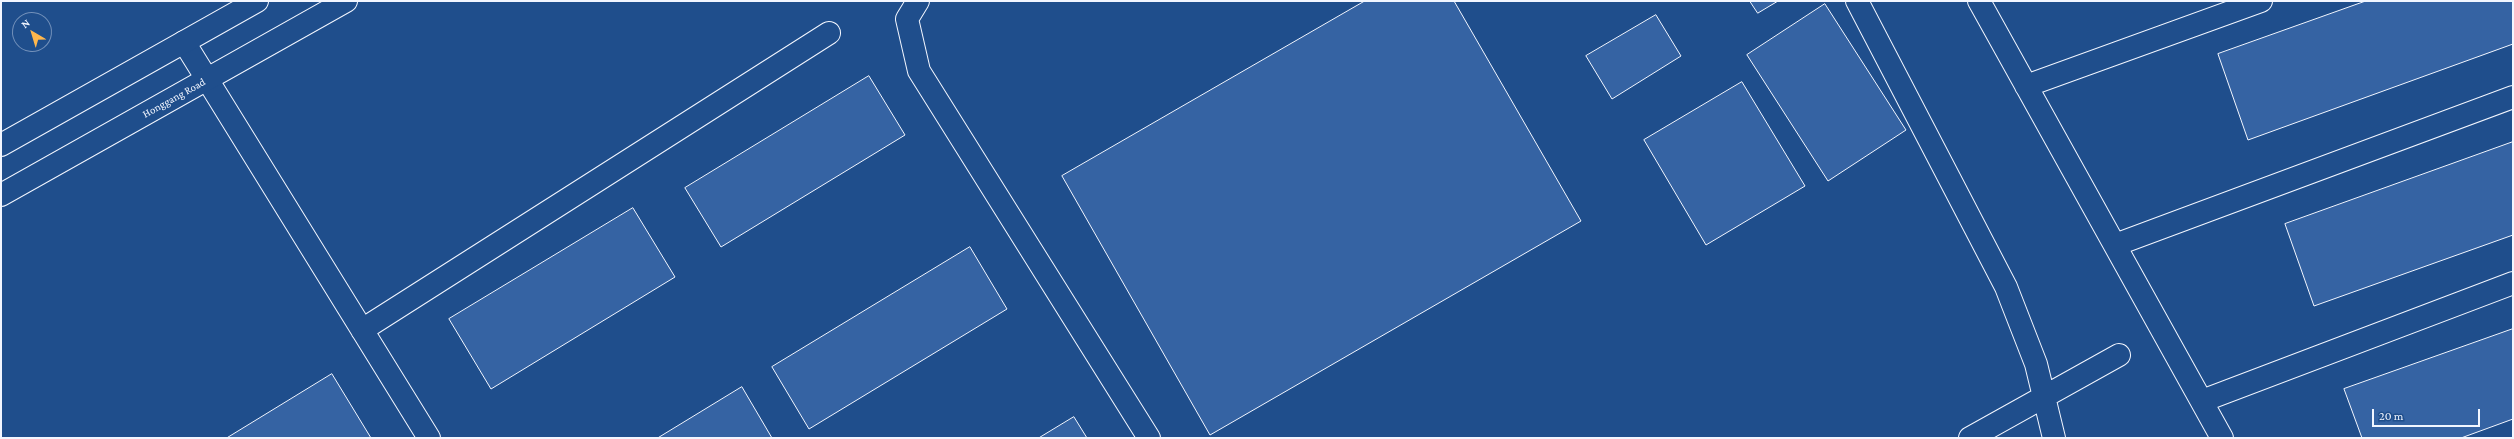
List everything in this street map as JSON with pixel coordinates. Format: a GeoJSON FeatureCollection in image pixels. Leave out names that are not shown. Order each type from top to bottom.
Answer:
{"type":"FeatureCollection","features":[{"type":"Feature","properties":{"kind":"main road"},"geometry":{"type":"LineString","coordinates":[[1,144],[257,1]]}},
{"type":"Feature","properties":{"kind":"main road","name":"Honggang Road"},"geometry":{"type":"LineString","coordinates":[[1,195],[346,1]]}},
{"type":"Feature","properties":{"kind":"main road"},"geometry":{"type":"LineString","coordinates":[[918,1],[907,19],[919,71],[1149,438]]}},
{"type":"Feature","properties":{"kind":"main road"},"geometry":{"type":"LineString","coordinates":[[1857,1],[2006,287],[2036,364],[2054,438]]}},
{"type":"Feature","properties":{"kind":"main road"},"geometry":{"type":"LineString","coordinates":[[1978,1],[2222,438]]}},
{"type":"Feature","properties":{"kind":"main road"},"geometry":{"type":"LineString","coordinates":[[2026,86],[2261,1]]}},
{"type":"Feature","properties":{"kind":"main road"},"geometry":{"type":"LineString","coordinates":[[362,330],[828,33]]}},
{"type":"Feature","properties":{"kind":"main road"},"geometry":{"type":"LineString","coordinates":[[184,42],[429,438]]}},
{"type":"Feature","properties":{"kind":"main road"},"geometry":{"type":"LineString","coordinates":[[2114,245],[2513,97]]}},
{"type":"Feature","properties":{"kind":"main road"},"geometry":{"type":"LineString","coordinates":[[2202,401],[2513,283]]}},
{"type":"Feature","properties":{"kind":"main road"},"geometry":{"type":"LineString","coordinates":[[1970,438],[2119,355]]}},
{"type":"Feature","properties":{"kind":"building"},"geometry":{"type":"Polygon","coordinates":[[[1365,1],[1454,1],[1581,221],[1210,435],[1062,176],[1365,1]]]}},
{"type":"Feature","properties":{"kind":"building"},"geometry":{"type":"Polygon","coordinates":[[[1750,1],[1778,1],[1758,13],[1750,1]]]}},
{"type":"Feature","properties":{"kind":"building"},"geometry":{"type":"Polygon","coordinates":[[[2366,1],[2513,1],[2513,44],[2248,140],[2218,54],[2366,1]]]}},
{"type":"Feature","properties":{"kind":"building"},"geometry":{"type":"Polygon","coordinates":[[[1825,4],[1906,130],[1828,181],[1747,55],[1825,4]]]}},
{"type":"Feature","properties":{"kind":"building"},"geometry":{"type":"Polygon","coordinates":[[[1656,15],[1681,56],[1612,99],[1586,56],[1656,15]]]}},
{"type":"Feature","properties":{"kind":"building"},"geometry":{"type":"Polygon","coordinates":[[[869,76],[905,135],[721,247],[685,188],[869,76]]]}},
{"type":"Feature","properties":{"kind":"building"},"geometry":{"type":"Polygon","coordinates":[[[1742,82],[1805,186],[1706,245],[1644,140],[1742,82]]]}},
{"type":"Feature","properties":{"kind":"building"},"geometry":{"type":"Polygon","coordinates":[[[2513,142],[2513,235],[2314,306],[2285,224],[2513,142]]]}},
{"type":"Feature","properties":{"kind":"building"},"geometry":{"type":"Polygon","coordinates":[[[633,208],[675,277],[491,389],[449,319],[633,208]]]}},
{"type":"Feature","properties":{"kind":"building"},"geometry":{"type":"Polygon","coordinates":[[[970,247],[1007,309],[809,429],[772,367],[970,247]]]}},
{"type":"Feature","properties":{"kind":"building"},"geometry":{"type":"Polygon","coordinates":[[[2513,329],[2513,419],[2461,438],[2362,438],[2344,389],[2513,329]]]}},
{"type":"Feature","properties":{"kind":"building"},"geometry":{"type":"Polygon","coordinates":[[[332,374],[371,438],[227,438],[332,374]]]}},
{"type":"Feature","properties":{"kind":"building"},"geometry":{"type":"Polygon","coordinates":[[[742,387],[772,438],[658,438],[742,387]]]}},
{"type":"Feature","properties":{"kind":"building"},"geometry":{"type":"Polygon","coordinates":[[[1074,417],[1087,438],[1039,438],[1074,417]]]}}]}
